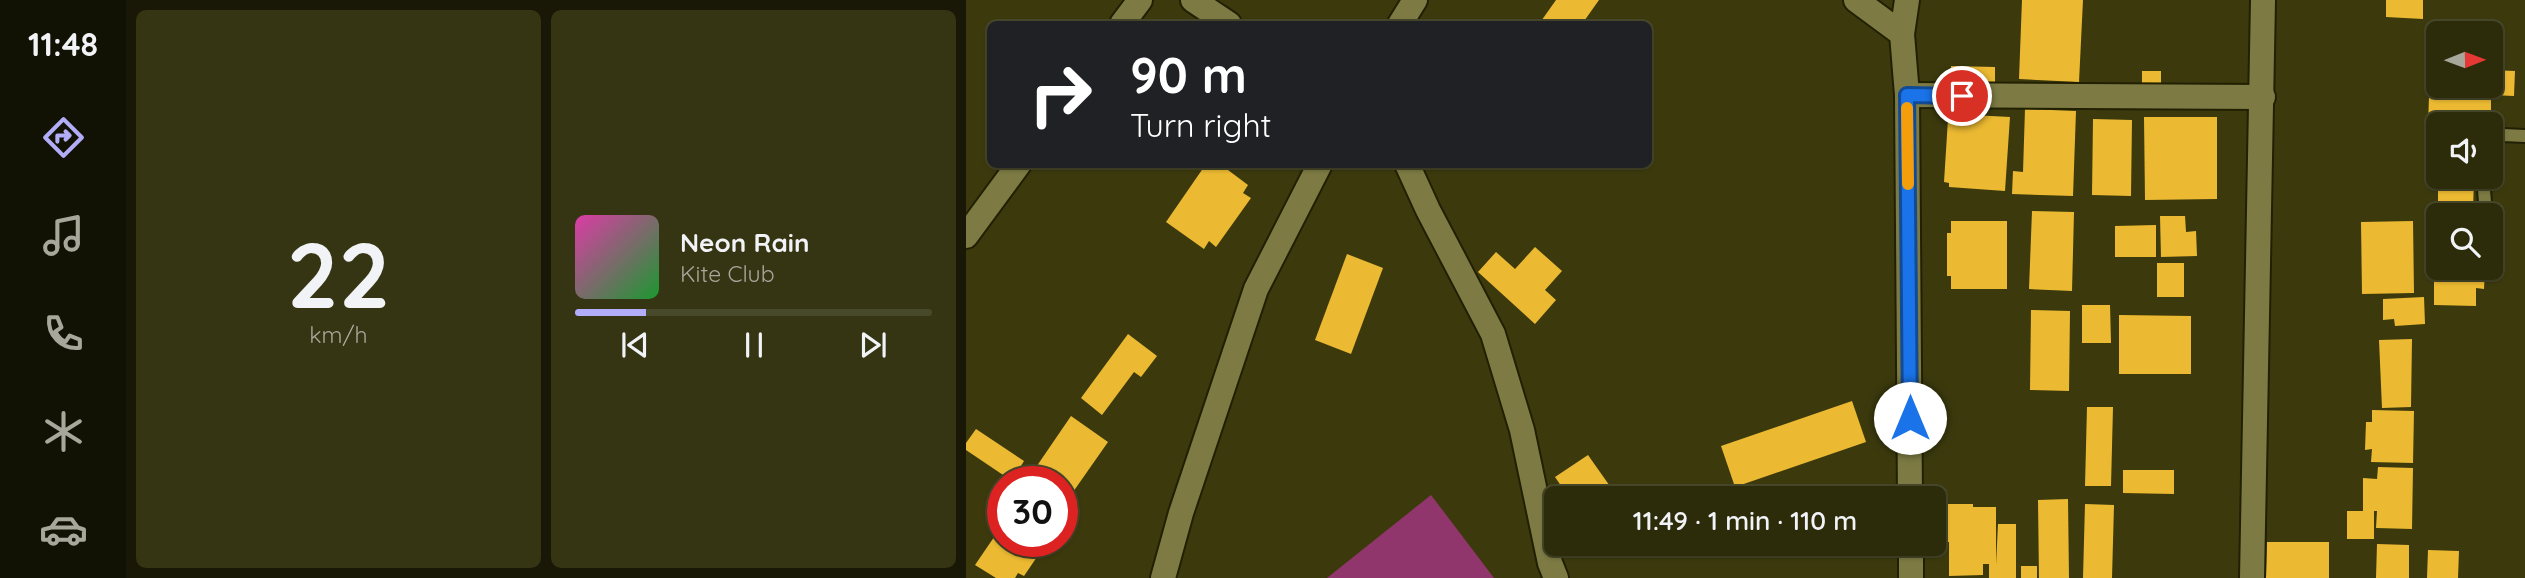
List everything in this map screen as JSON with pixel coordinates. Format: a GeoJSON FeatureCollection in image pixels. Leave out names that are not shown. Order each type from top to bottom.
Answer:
{"type":"FeatureCollection","features":[{"type":"Feature","properties":{"kind":"street"},"geometry":{"type":"LineString","coordinates":[[1124,21],[1140,0]]}},
{"type":"Feature","properties":{"kind":"street"},"geometry":{"type":"LineString","coordinates":[[1193,0],[1224,21]]}},
{"type":"Feature","properties":{"kind":"street"},"geometry":{"type":"LineString","coordinates":[[1402,21],[1415,0]]}},
{"type":"Feature","properties":{"kind":"street"},"geometry":{"type":"LineString","coordinates":[[1856,0],[1902,34]]}},
{"type":"Feature","properties":{"kind":"street"},"geometry":{"type":"LineString","coordinates":[[1907,0],[1902,34],[1907,95],[1910,486]]}},
{"type":"Feature","properties":{"kind":"street"},"geometry":{"type":"LineString","coordinates":[[2252,578],[2263,0]]}},
{"type":"Feature","properties":{"kind":"street"},"geometry":{"type":"LineString","coordinates":[[1907,95],[2263,97]]}},
{"type":"Feature","properties":{"kind":"street"},"geometry":{"type":"LineString","coordinates":[[966,236],[1016,168]]}},
{"type":"Feature","properties":{"kind":"street"},"geometry":{"type":"LineString","coordinates":[[1163,578],[1181,513],[1256,289],[1318,168]]}},
{"type":"Feature","properties":{"kind":"street"},"geometry":{"type":"LineString","coordinates":[[1410,168],[1428,210],[1493,334],[1522,430],[1550,563],[1556,578]]}},
{"type":"Feature","properties":{"kind":"street"},"geometry":{"type":"LineString","coordinates":[[1911,556],[1911,578]]}},
{"type":"Feature","properties":{"kind":"lane"},"geometry":{"type":"LineString","coordinates":[[2503,135],[2525,136]]}},
{"type":"Feature","properties":{"kind":"shaded area"},"geometry":{"type":"Polygon","coordinates":[[[1431,495],[1494,578],[1327,578],[1431,495]]]}},
{"type":"Feature","properties":{"kind":"building"},"geometry":{"type":"Polygon","coordinates":[[[1556,0],[1599,0],[1584,21],[1541,21],[1556,0]]]}},
{"type":"Feature","properties":{"kind":"building"},"geometry":{"type":"Polygon","coordinates":[[[2022,0],[2083,0],[2079,82],[2019,79],[2022,0]]]}},
{"type":"Feature","properties":{"kind":"building"},"geometry":{"type":"Polygon","coordinates":[[[2386,0],[2423,0],[2423,19],[2386,17],[2386,0]]]}},
{"type":"Feature","properties":{"kind":"building"},"geometry":{"type":"Polygon","coordinates":[[[1951,66],[1995,67],[1995,87],[1951,87],[1951,66]]]}},
{"type":"Feature","properties":{"kind":"building"},"geometry":{"type":"Polygon","coordinates":[[[2142,71],[2161,71],[2161,87],[2142,87],[2142,71]]]}},
{"type":"Feature","properties":{"kind":"building"},"geometry":{"type":"Polygon","coordinates":[[[2503,71],[2515,71],[2514,96],[2503,96],[2503,71]]]}},
{"type":"Feature","properties":{"kind":"building"},"geometry":{"type":"Polygon","coordinates":[[[2429,98],[2491,98],[2491,112],[2428,112],[2429,98]]]}},
{"type":"Feature","properties":{"kind":"building"},"geometry":{"type":"Polygon","coordinates":[[[2025,109],[2076,111],[2073,196],[2012,194],[2013,171],[2023,172],[2025,109]]]}},
{"type":"Feature","properties":{"kind":"building"},"geometry":{"type":"Polygon","coordinates":[[[1953,114],[2010,117],[2005,191],[1949,187],[1949,183],[1944,182],[1948,119],[1953,119],[1953,114]]]}},
{"type":"Feature","properties":{"kind":"building"},"geometry":{"type":"Polygon","coordinates":[[[2144,117],[2217,117],[2217,199],[2145,200],[2144,117]]]}},
{"type":"Feature","properties":{"kind":"building"},"geometry":{"type":"Polygon","coordinates":[[[2093,119],[2132,120],[2131,196],[2092,195],[2093,119]]]}},
{"type":"Feature","properties":{"kind":"building"},"geometry":{"type":"Polygon","coordinates":[[[1203,168],[1225,168],[1248,185],[1243,193],[1251,198],[1216,247],[1209,241],[1204,249],[1166,222],[1203,168]]]}},
{"type":"Feature","properties":{"kind":"building"},"geometry":{"type":"Polygon","coordinates":[[[2438,189],[2474,189],[2473,203],[2438,203],[2438,189]]]}},
{"type":"Feature","properties":{"kind":"building"},"geometry":{"type":"Polygon","coordinates":[[[2032,211],[2074,212],[2072,291],[2029,289],[2032,211]]]}},
{"type":"Feature","properties":{"kind":"building"},"geometry":{"type":"Polygon","coordinates":[[[2160,216],[2185,216],[2186,232],[2196,231],[2197,256],[2161,257],[2160,216]]]}},
{"type":"Feature","properties":{"kind":"building"},"geometry":{"type":"Polygon","coordinates":[[[1951,221],[2007,221],[2007,289],[1951,289],[1951,276],[1947,276],[1947,233],[1951,233],[1951,221]]]}},
{"type":"Feature","properties":{"kind":"building"},"geometry":{"type":"Polygon","coordinates":[[[2413,221],[2414,293],[2362,294],[2361,222],[2413,221]]]}},
{"type":"Feature","properties":{"kind":"building"},"geometry":{"type":"Polygon","coordinates":[[[2156,225],[2156,257],[2115,257],[2115,226],[2156,225]]]}},
{"type":"Feature","properties":{"kind":"building"},"geometry":{"type":"Polygon","coordinates":[[[1535,247],[1562,271],[1545,290],[1556,300],[1535,324],[1478,272],[1496,252],[1515,269],[1535,247]]]}},
{"type":"Feature","properties":{"kind":"building"},"geometry":{"type":"Polygon","coordinates":[[[1347,254],[1383,268],[1351,354],[1315,340],[1347,254]]]}},
{"type":"Feature","properties":{"kind":"building"},"geometry":{"type":"Polygon","coordinates":[[[2157,263],[2184,263],[2184,297],[2157,297],[2157,263]]]}},
{"type":"Feature","properties":{"kind":"building"},"geometry":{"type":"Polygon","coordinates":[[[2434,280],[2484,280],[2484,289],[2476,288],[2476,306],[2434,305],[2434,280]]]}},
{"type":"Feature","properties":{"kind":"building"},"geometry":{"type":"Polygon","coordinates":[[[2424,297],[2425,324],[2395,326],[2394,319],[2383,320],[2383,299],[2424,297]]]}},
{"type":"Feature","properties":{"kind":"building"},"geometry":{"type":"Polygon","coordinates":[[[2082,305],[2110,305],[2111,343],[2082,343],[2082,305]]]}},
{"type":"Feature","properties":{"kind":"building"},"geometry":{"type":"Polygon","coordinates":[[[2031,310],[2070,311],[2069,391],[2030,390],[2031,310]]]}},
{"type":"Feature","properties":{"kind":"building"},"geometry":{"type":"Polygon","coordinates":[[[2119,315],[2191,316],[2191,374],[2119,374],[2119,315]]]}},
{"type":"Feature","properties":{"kind":"building"},"geometry":{"type":"Polygon","coordinates":[[[1128,334],[1157,356],[1141,377],[1134,372],[1102,415],[1081,398],[1128,334]]]}},
{"type":"Feature","properties":{"kind":"building"},"geometry":{"type":"Polygon","coordinates":[[[2412,339],[2411,407],[2382,408],[2379,340],[2412,339]]]}},
{"type":"Feature","properties":{"kind":"building"},"geometry":{"type":"Polygon","coordinates":[[[1852,401],[1866,442],[1738,486],[1735,486],[1721,446],[1852,401]]]}},
{"type":"Feature","properties":{"kind":"building"},"geometry":{"type":"Polygon","coordinates":[[[2087,407],[2113,407],[2111,486],[2085,486],[2087,407]]]}},
{"type":"Feature","properties":{"kind":"building"},"geometry":{"type":"Polygon","coordinates":[[[2372,410],[2414,411],[2413,463],[2371,462],[2372,449],[2365,450],[2366,422],[2372,422],[2372,410]]]}},
{"type":"Feature","properties":{"kind":"building"},"geometry":{"type":"Polygon","coordinates":[[[1071,416],[1108,442],[1078,485],[1078,466],[1037,466],[1071,416]]]}},
{"type":"Feature","properties":{"kind":"building"},"geometry":{"type":"Polygon","coordinates":[[[976,429],[1024,461],[1021,466],[990,466],[966,450],[966,443],[976,429]]]}},
{"type":"Feature","properties":{"kind":"building"},"geometry":{"type":"Polygon","coordinates":[[[1588,455],[1610,486],[1561,486],[1555,477],[1588,455]]]}},
{"type":"Feature","properties":{"kind":"building"},"geometry":{"type":"Polygon","coordinates":[[[2378,467],[2413,468],[2412,529],[2376,528],[2377,511],[2374,511],[2374,539],[2347,539],[2347,511],[2363,511],[2363,478],[2377,479],[2378,467]]]}},
{"type":"Feature","properties":{"kind":"building"},"geometry":{"type":"Polygon","coordinates":[[[2123,470],[2174,470],[2174,494],[2123,493],[2123,470]]]}},
{"type":"Feature","properties":{"kind":"building"},"geometry":{"type":"Polygon","coordinates":[[[2068,499],[2069,578],[2039,578],[2038,500],[2068,499]]]}},
{"type":"Feature","properties":{"kind":"building"},"geometry":{"type":"Polygon","coordinates":[[[1946,504],[1996,507],[1996,565],[1998,524],[2016,524],[2016,578],[1989,578],[1989,564],[1983,564],[1983,575],[1949,576],[1949,542],[1946,542],[1946,504]]]}},
{"type":"Feature","properties":{"kind":"building"},"geometry":{"type":"Polygon","coordinates":[[[2085,504],[2114,505],[2112,578],[2083,578],[2085,504]]]}},
{"type":"Feature","properties":{"kind":"building"},"geometry":{"type":"Polygon","coordinates":[[[2267,542],[2329,542],[2329,578],[2266,578],[2267,542]]]}},
{"type":"Feature","properties":{"kind":"building"},"geometry":{"type":"Polygon","coordinates":[[[2377,544],[2409,545],[2409,578],[2376,578],[2377,544]]]}},
{"type":"Feature","properties":{"kind":"building"},"geometry":{"type":"Polygon","coordinates":[[[987,547],[987,557],[1037,557],[1024,576],[1018,573],[1015,578],[996,578],[975,565],[987,547]]]}},
{"type":"Feature","properties":{"kind":"building"},"geometry":{"type":"Polygon","coordinates":[[[2428,550],[2459,551],[2458,578],[2427,578],[2428,550]]]}},
{"type":"Feature","properties":{"kind":"building"},"geometry":{"type":"Polygon","coordinates":[[[2021,566],[2037,566],[2037,578],[2021,578],[2021,566]]]}},
{"type":"Feature","properties":{"kind":"slow traffic"},"geometry":{"type":"LineString","coordinates":[[1907,108],[1908,184]]}},
{"type":"Feature","properties":{"kind":"route"},"geometry":{"type":"LineString","coordinates":[[1910,418],[1907,95],[1962,96]]}}]}
